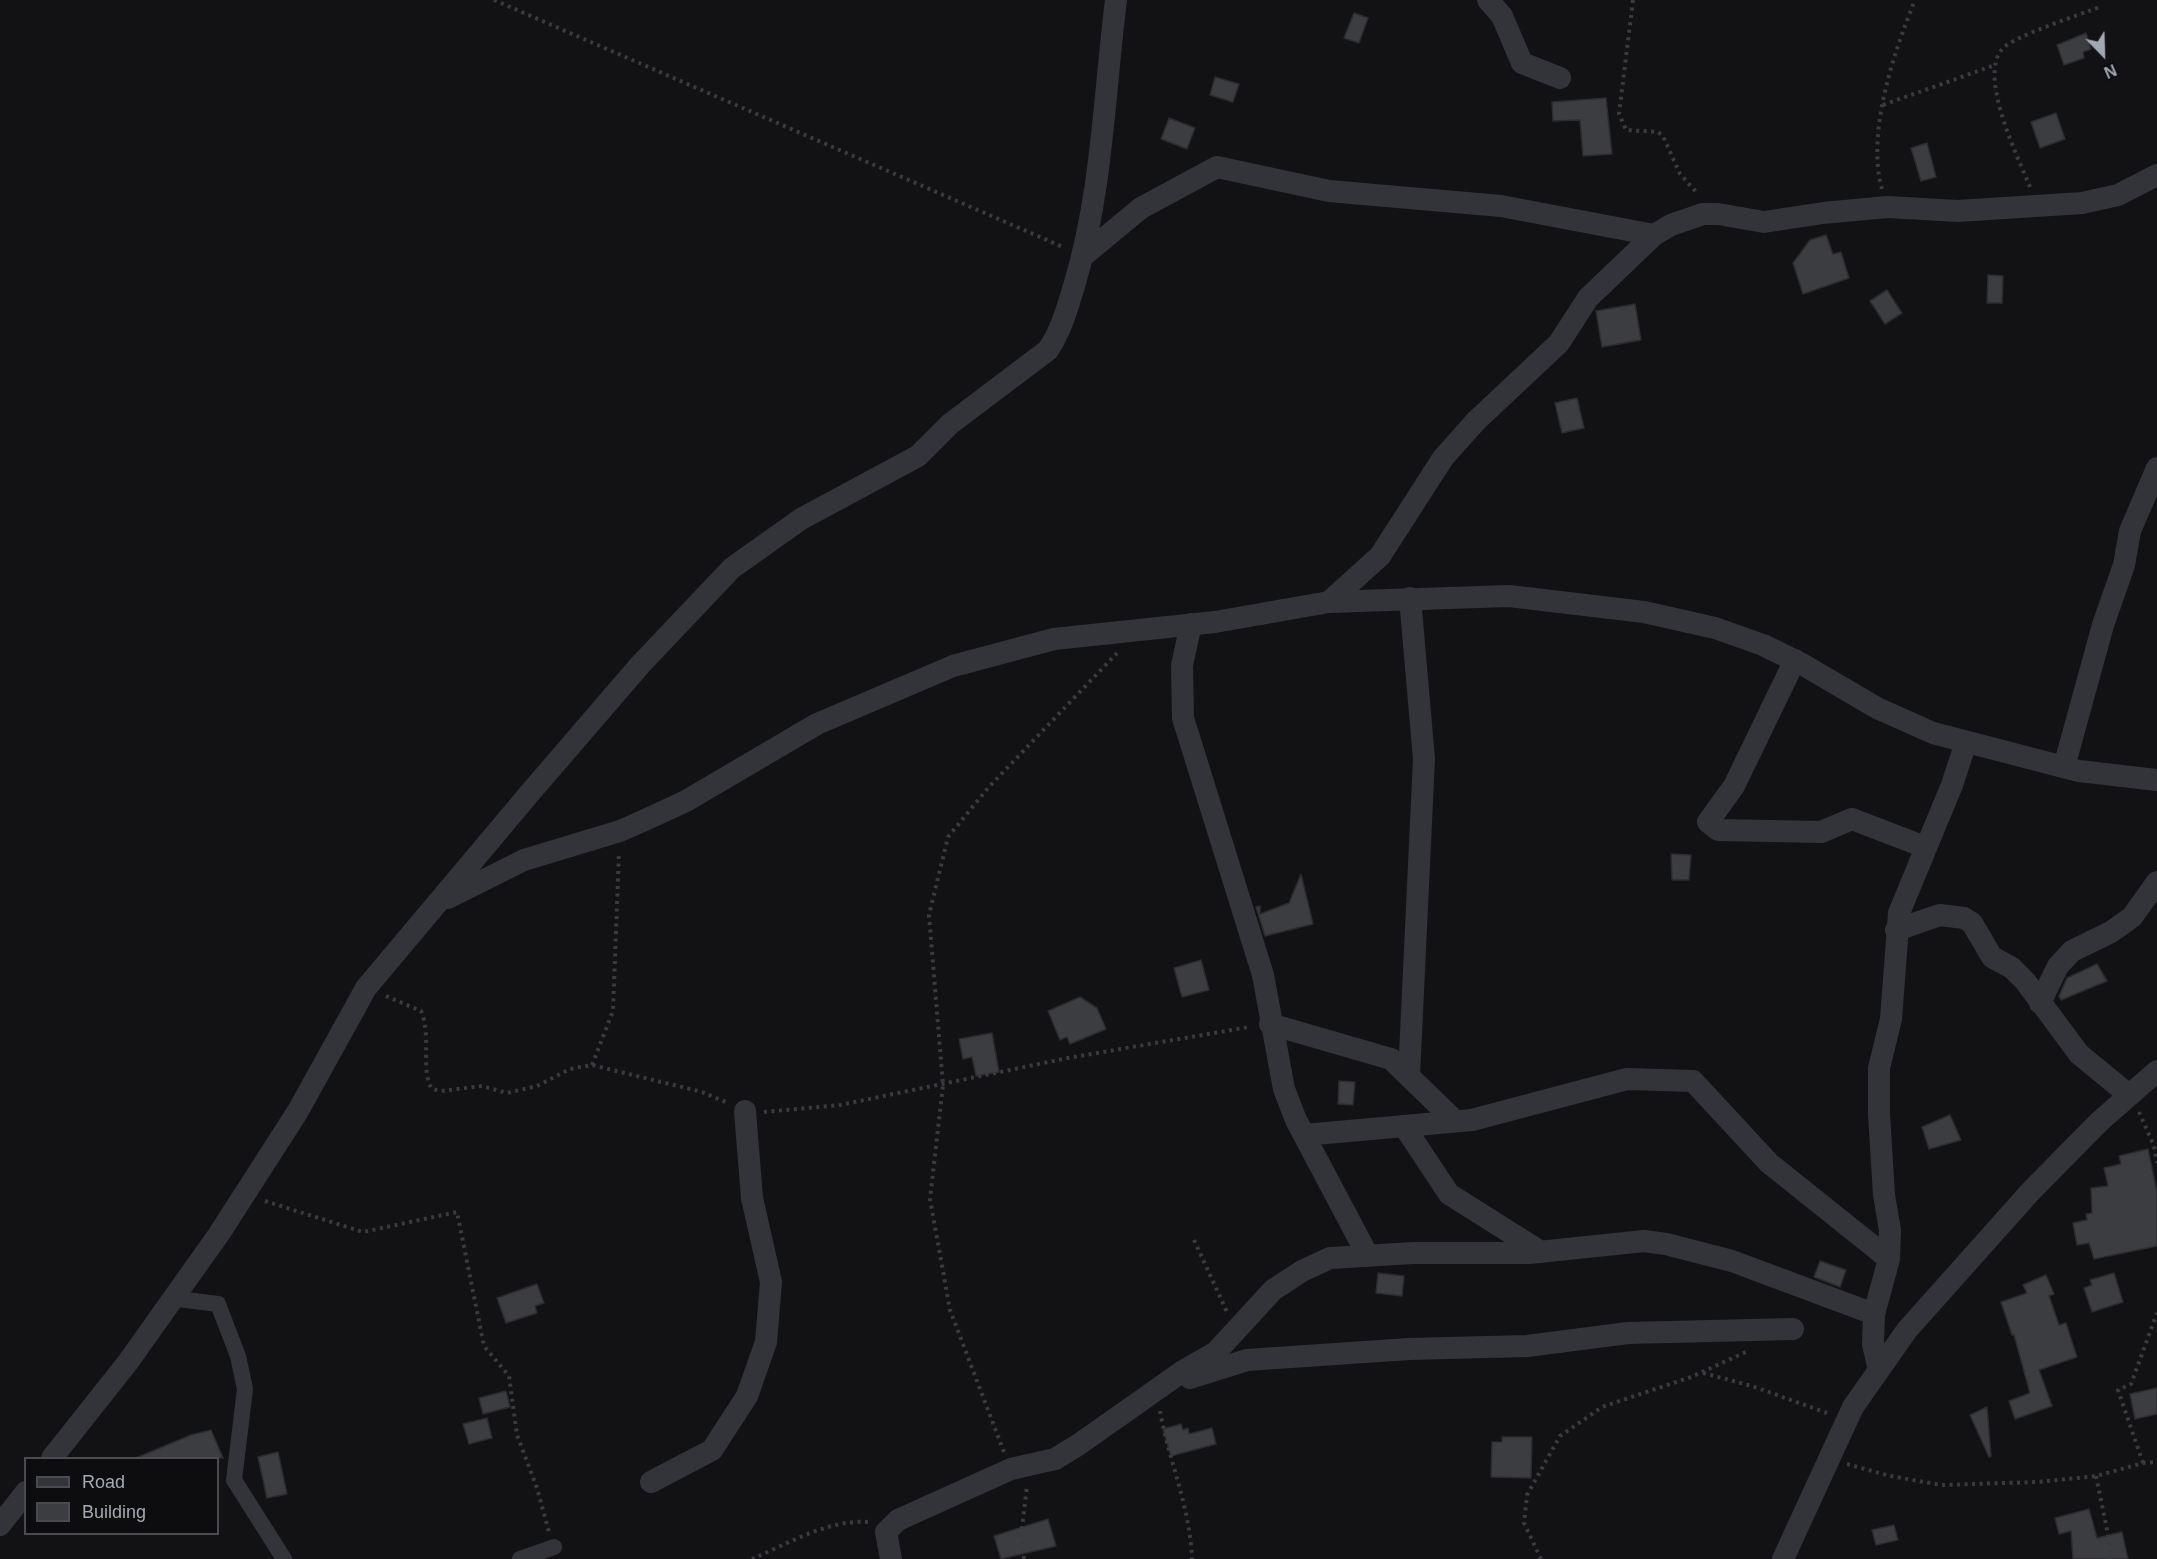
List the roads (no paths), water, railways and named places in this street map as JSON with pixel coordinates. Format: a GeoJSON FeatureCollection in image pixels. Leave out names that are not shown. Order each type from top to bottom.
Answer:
{"type":"FeatureCollection","features":[{"type":"Feature","properties":{"kind":"street"},"geometry":{"type":"LineString","coordinates":[[53,1457],[134,1353],[244,1194],[298,1111],[366,988],[560,757],[640,666],[732,568],[801,519],[918,456],[950,424],[1048,350],[1057,337],[1083,256],[1098,178],[1106,80],[1116,0]]}},
{"type":"Feature","properties":{"kind":"street"},"geometry":{"type":"LineString","coordinates":[[1488,0],[1502,16],[1522,63],[1560,78]]}},
{"type":"Feature","properties":{"kind":"street"},"geometry":{"type":"LineString","coordinates":[[1083,256],[1141,208],[1217,167],[1329,191],[1501,206],[1654,235]]}},
{"type":"Feature","properties":{"kind":"street"},"geometry":{"type":"LineString","coordinates":[[1329,602],[1380,556],[1443,458],[1476,421],[1559,343],[1588,298],[1654,235],[1687,218],[1718,214],[1764,222],[1887,207],[1958,211],[2082,203],[2118,195],[2157,175]]}},
{"type":"Feature","properties":{"kind":"street"},"geometry":{"type":"LineString","coordinates":[[2064,767],[2103,626],[2120,579],[2130,531],[2157,468]]}},
{"type":"Feature","properties":{"kind":"street"},"geometry":{"type":"LineString","coordinates":[[441,901],[524,860],[566,845],[620,831],[686,801],[817,724],[953,666],[1054,639],[1191,624],[1329,602],[1509,596],[1644,612],[1715,628],[1763,645],[1795,660],[1836,686],[1906,723],[1966,742],[2064,767],[2157,780]]}},
{"type":"Feature","properties":{"kind":"street"},"geometry":{"type":"LineString","coordinates":[[1408,1076],[1424,759],[1410,598]]}},
{"type":"Feature","properties":{"kind":"street"},"geometry":{"type":"LineString","coordinates":[[1191,624],[1182,665],[1183,718],[1263,975],[1270,1024],[1284,1089],[1305,1135],[1368,1256]]}},
{"type":"Feature","properties":{"kind":"street"},"geometry":{"type":"LineString","coordinates":[[1795,660],[1734,786],[1708,822],[1718,830],[1821,832],[1852,819],[1924,847]]}},
{"type":"Feature","properties":{"kind":"street"},"geometry":{"type":"LineString","coordinates":[[1879,1370],[1873,1344],[1874,1314],[1889,1259],[1890,1230],[1884,1195],[1879,1068],[1891,1019],[1896,930],[1899,913],[1924,847],[1952,785],[1966,742]]}},
{"type":"Feature","properties":{"kind":"street"},"geometry":{"type":"LineString","coordinates":[[2040,1003],[2058,966],[2072,951],[2111,932],[2132,917],[2157,882]]}},
{"type":"Feature","properties":{"kind":"street"},"geometry":{"type":"LineString","coordinates":[[1896,930],[1940,915],[1964,918],[1972,923],[1992,957],[2012,968],[2025,981],[2079,1054],[2129,1095]]}},
{"type":"Feature","properties":{"kind":"street"},"geometry":{"type":"LineString","coordinates":[[1270,1024],[1391,1059],[1455,1121]]}},
{"type":"Feature","properties":{"kind":"street"},"geometry":{"type":"LineString","coordinates":[[1783,1559],[1853,1407],[1907,1330],[2008,1216],[2099,1122],[2157,1071]]}},
{"type":"Feature","properties":{"kind":"street"},"geometry":{"type":"LineString","coordinates":[[1305,1135],[1472,1120],[1628,1079],[1693,1081],[1769,1163],[1889,1259]]}},
{"type":"Feature","properties":{"kind":"street"},"geometry":{"type":"LineString","coordinates":[[651,1482],[712,1450],[747,1396],[766,1342],[771,1282],[752,1198],[745,1111]]}},
{"type":"Feature","properties":{"kind":"street"},"geometry":{"type":"LineString","coordinates":[[1404,1126],[1449,1194],[1540,1252]]}},
{"type":"Feature","properties":{"kind":"street"},"geometry":{"type":"LineString","coordinates":[[891,1559],[886,1532],[892,1524],[1020,1467],[1055,1459],[1156,1389],[1216,1352],[1273,1290],[1302,1271],[1330,1258],[1540,1252],[1644,1241],[1666,1244],[1732,1261],[1874,1314]]}},
{"type":"Feature","properties":{"kind":"street"},"geometry":{"type":"LineString","coordinates":[[178,1299],[218,1304],[238,1356],[245,1389],[234,1480],[284,1559]]}},
{"type":"Feature","properties":{"kind":"street"},"geometry":{"type":"LineString","coordinates":[[1156,1389],[1248,1359],[1409,1349],[1527,1346],[1628,1333],[1793,1329]]}},
{"type":"Feature","properties":{"kind":"street"},"geometry":{"type":"LineString","coordinates":[[0,1525],[24,1495]]}},
{"type":"Feature","properties":{"kind":"street"},"geometry":{"type":"LineString","coordinates":[[520,1559],[554,1547]]}}]}
